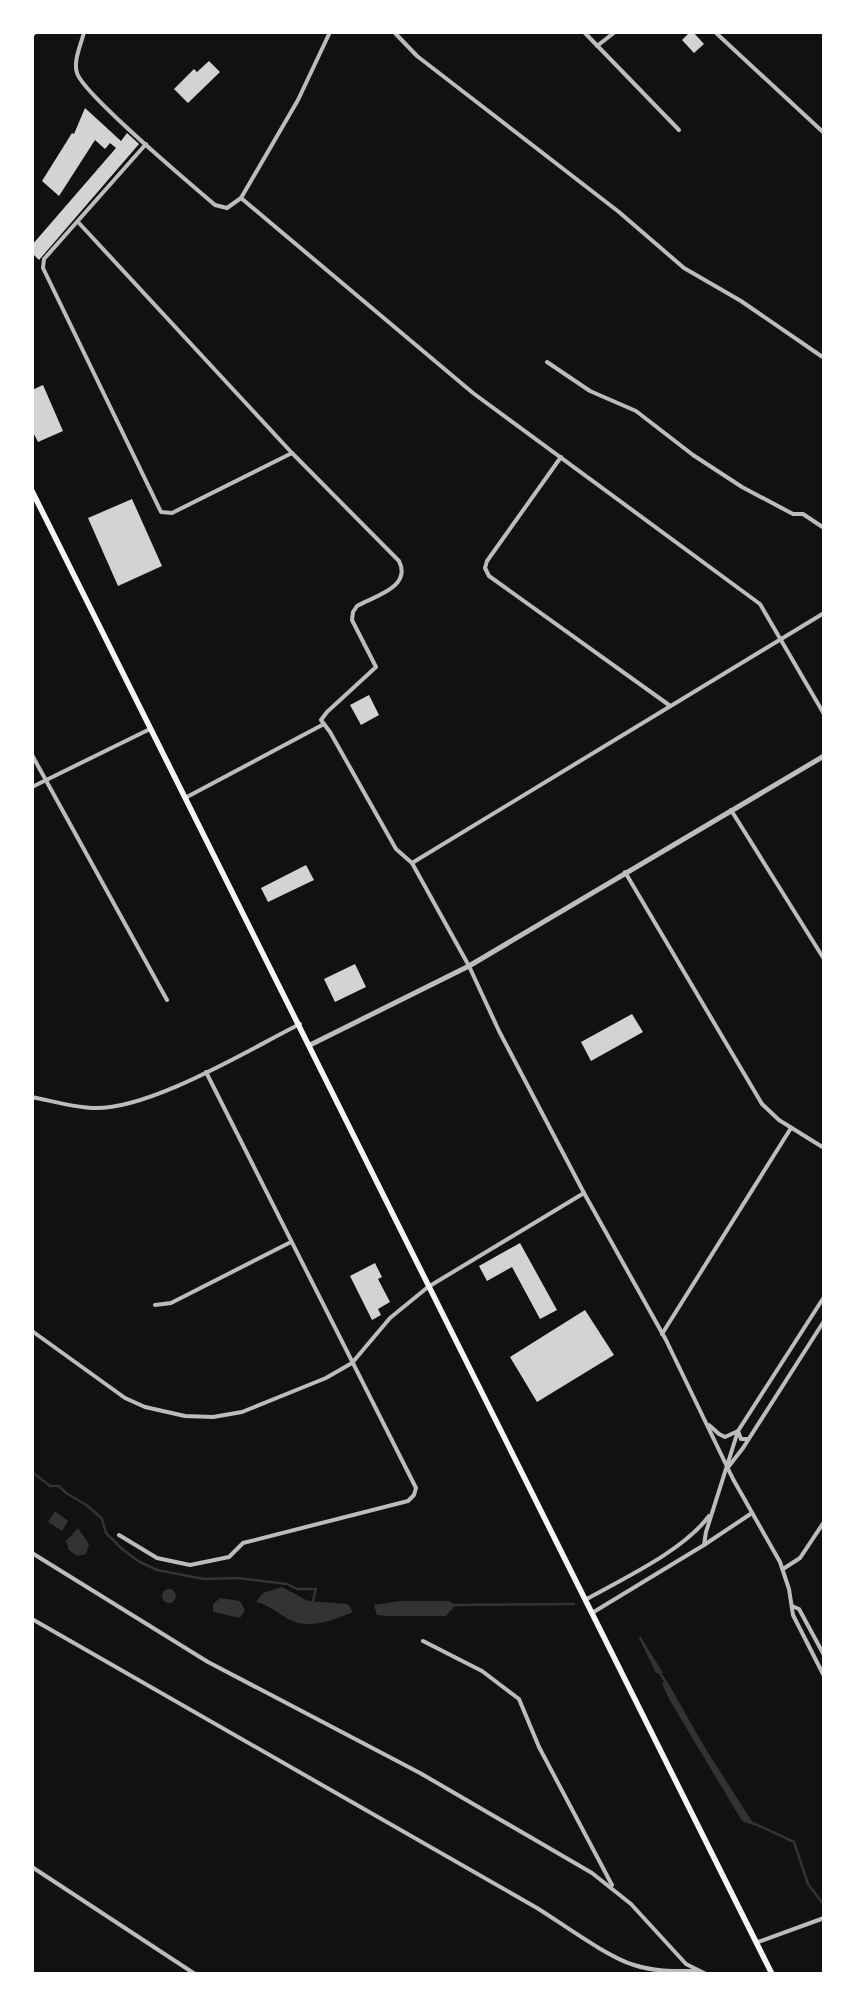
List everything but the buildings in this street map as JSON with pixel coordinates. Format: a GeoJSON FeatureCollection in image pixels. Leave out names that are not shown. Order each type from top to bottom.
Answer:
{"type":"FeatureCollection","features":[{"type":"Feature","properties":{"kind":"main road"},"geometry":{"type":"LineString","coordinates":[[32,491],[300,1024],[428,1287],[758,1942],[772,1974]]}},
{"type":"Feature","properties":{"kind":"street"},"geometry":{"type":"LineString","coordinates":[[84,32],[76,64],[81,81],[146,144],[215,205],[227,208],[241,198],[298,100],[330,32]]}},
{"type":"Feature","properties":{"kind":"street"},"geometry":{"type":"LineString","coordinates":[[394,32],[417,56],[620,212],[684,268],[741,300],[824,358]]}},
{"type":"Feature","properties":{"kind":"street"},"geometry":{"type":"LineString","coordinates":[[584,32],[679,130]]}},
{"type":"Feature","properties":{"kind":"street"},"geometry":{"type":"LineString","coordinates":[[597,46],[616,32]]}},
{"type":"Feature","properties":{"kind":"street"},"geometry":{"type":"LineString","coordinates":[[715,32],[824,133]]}},
{"type":"Feature","properties":{"kind":"street"},"geometry":{"type":"LineString","coordinates":[[146,144],[44,259],[43,268],[161,512],[172,513],[292,453]]}},
{"type":"Feature","properties":{"kind":"street"},"geometry":{"type":"LineString","coordinates":[[241,198],[473,393],[760,604],[782,638],[824,714]]}},
{"type":"Feature","properties":{"kind":"street"},"geometry":{"type":"LineString","coordinates":[[78,222],[292,453],[399,561],[402,568],[402,577],[398,585],[356,606],[353,612],[352,620],[376,667],[327,712],[321,720],[396,849],[412,863],[469,966],[499,1030],[584,1193],[662,1334],[705,1419],[727,1468],[783,1569],[793,1616],[824,1676]]}},
{"type":"Feature","properties":{"kind":"street"},"geometry":{"type":"LineString","coordinates":[[548,362],[590,392],[636,411],[693,455],[742,487],[793,514],[803,514],[824,528]]}},
{"type":"Feature","properties":{"kind":"street"},"geometry":{"type":"LineString","coordinates":[[561,457],[487,561],[485,568],[489,576],[669,705]]}},
{"type":"Feature","properties":{"kind":"street"},"geometry":{"type":"LineString","coordinates":[[412,863],[669,705],[824,613]]}},
{"type":"Feature","properties":{"kind":"street"},"geometry":{"type":"LineString","coordinates":[[185,798],[324,724]]}},
{"type":"Feature","properties":{"kind":"street"},"geometry":{"type":"LineString","coordinates":[[32,787],[150,729]]}},
{"type":"Feature","properties":{"kind":"street"},"geometry":{"type":"LineString","coordinates":[[32,755],[168,1000]]}},
{"type":"Feature","properties":{"kind":"street"},"geometry":{"type":"LineString","coordinates":[[310,1045],[469,966],[624,872],[824,756]]}},
{"type":"Feature","properties":{"kind":"street"},"geometry":{"type":"LineString","coordinates":[[731,809],[824,959]]}},
{"type":"Feature","properties":{"kind":"street"},"geometry":{"type":"LineString","coordinates":[[624,872],[762,1104],[791,1128],[824,1148]]}},
{"type":"Feature","properties":{"kind":"street"},"geometry":{"type":"LineString","coordinates":[[32,1096],[94,1108],[157,1094],[206,1072],[300,1024]]}},
{"type":"Feature","properties":{"kind":"street"},"geometry":{"type":"LineString","coordinates":[[119,1535],[157,1558],[190,1565],[229,1557],[242,1543],[408,1501],[414,1495],[416,1488],[206,1072]]}},
{"type":"Feature","properties":{"kind":"street"},"geometry":{"type":"LineString","coordinates":[[662,1334],[791,1128]]}},
{"type":"Feature","properties":{"kind":"street"},"geometry":{"type":"LineString","coordinates":[[32,1331],[125,1398],[151,1409],[185,1416],[213,1417],[242,1412],[326,1378],[352,1363],[390,1318],[428,1287],[584,1193]]}},
{"type":"Feature","properties":{"kind":"street"},"geometry":{"type":"LineString","coordinates":[[155,1305],[170,1303],[291,1242]]}},
{"type":"Feature","properties":{"kind":"street"},"geometry":{"type":"LineString","coordinates":[[704,1545],[712,1512],[738,1431],[824,1297]]}},
{"type":"Feature","properties":{"kind":"street"},"geometry":{"type":"LineString","coordinates":[[727,1468],[748,1439],[824,1321]]}},
{"type":"Feature","properties":{"kind":"street"},"geometry":{"type":"LineString","coordinates":[[705,1419],[714,1430],[725,1437],[738,1431]]}},
{"type":"Feature","properties":{"kind":"street"},"geometry":{"type":"LineString","coordinates":[[738,1431],[741,1439],[748,1439]]}},
{"type":"Feature","properties":{"kind":"street"},"geometry":{"type":"LineString","coordinates":[[586,1600],[683,1543],[699,1530],[712,1512]]}},
{"type":"Feature","properties":{"kind":"street"},"geometry":{"type":"LineString","coordinates":[[592,1613],[704,1545],[752,1513]]}},
{"type":"Feature","properties":{"kind":"street"},"geometry":{"type":"LineString","coordinates":[[783,1569],[800,1558],[824,1522]]}},
{"type":"Feature","properties":{"kind":"street"},"geometry":{"type":"LineString","coordinates":[[32,1553],[208,1662],[491,1812],[613,1887],[632,1904],[686,1964],[704,1972]]}},
{"type":"Feature","properties":{"kind":"street"},"geometry":{"type":"LineString","coordinates":[[792,1606],[799,1609],[824,1655]]}},
{"type":"Feature","properties":{"kind":"street"},"geometry":{"type":"LineString","coordinates":[[32,1619],[537,1908],[617,1958],[634,1965],[668,1971],[704,1972]]}},
{"type":"Feature","properties":{"kind":"street"},"geometry":{"type":"LineString","coordinates":[[423,1641],[482,1671],[519,1699],[539,1747],[613,1887]]}},
{"type":"Feature","properties":{"kind":"street"},"geometry":{"type":"LineString","coordinates":[[32,1867],[195,1974]]}},
{"type":"Feature","properties":{"kind":"street"},"geometry":{"type":"LineString","coordinates":[[758,1942],[824,1918]]}},
{"type":"Feature","properties":{"kind":"shaded area"},"geometry":{"type":"Polygon","coordinates":[[[55,1511],[68,1521],[62,1531],[48,1522],[55,1511]]]}},
{"type":"Feature","properties":{"kind":"shaded area"},"geometry":{"type":"Polygon","coordinates":[[[78,1528],[89,1544],[86,1554],[77,1556],[69,1550],[66,1541],[78,1528]]]}},
{"type":"Feature","properties":{"kind":"shaded area"},"geometry":{"type":"Polygon","coordinates":[[[282,1587],[308,1601],[348,1604],[353,1612],[326,1622],[305,1624],[293,1621],[256,1602],[263,1593],[282,1587]]]}},
{"type":"Feature","properties":{"kind":"shaded area"},"geometry":{"type":"Polygon","coordinates":[[[166,1589],[172,1589],[176,1596],[172,1603],[166,1603],[162,1599],[162,1593],[166,1589]]]}},
{"type":"Feature","properties":{"kind":"shaded area"},"geometry":{"type":"Polygon","coordinates":[[[220,1598],[240,1601],[245,1610],[240,1618],[213,1612],[213,1604],[220,1598]]]}},
{"type":"Feature","properties":{"kind":"shaded area"},"geometry":{"type":"Polygon","coordinates":[[[400,1601],[450,1601],[455,1606],[446,1616],[377,1615],[374,1605],[400,1601]]]}},
{"type":"Feature","properties":{"kind":"shaded area"},"geometry":{"type":"Polygon","coordinates":[[[640,1636],[663,1673],[656,1673],[639,1638],[640,1636]]]}},
{"type":"Feature","properties":{"kind":"shaded area"},"geometry":{"type":"Polygon","coordinates":[[[667,1681],[705,1748],[755,1826],[742,1821],[669,1699],[662,1683],[667,1681]]]}},
{"type":"Feature","properties":{"kind":"waterway"},"geometry":{"type":"LineString","coordinates":[[32,1472],[50,1486],[59,1486],[66,1493],[88,1506],[102,1519],[106,1533],[122,1549],[138,1561],[157,1570],[204,1579],[237,1578],[287,1584],[297,1589],[316,1589],[312,1604]]}},
{"type":"Feature","properties":{"kind":"waterway"},"geometry":{"type":"LineString","coordinates":[[451,1605],[574,1604]]}},
{"type":"Feature","properties":{"kind":"waterway"},"geometry":{"type":"LineString","coordinates":[[659,1671],[666,1683]]}},
{"type":"Feature","properties":{"kind":"waterway"},"geometry":{"type":"LineString","coordinates":[[753,1823],[794,1842],[808,1884],[824,1905]]}}]}
